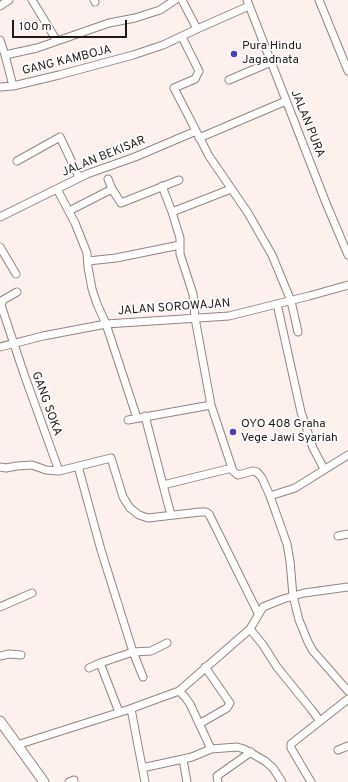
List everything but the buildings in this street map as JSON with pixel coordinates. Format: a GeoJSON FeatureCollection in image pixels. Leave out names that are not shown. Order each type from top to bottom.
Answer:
{"type":"FeatureCollection","features":[{"type":"Feature","properties":{"kind":"street"},"geometry":{"type":"LineString","coordinates":[[0,6],[9,0]]}},
{"type":"Feature","properties":{"kind":"street"},"geometry":{"type":"LineString","coordinates":[[32,0],[57,41]]}},
{"type":"Feature","properties":{"kind":"street"},"geometry":{"type":"LineString","coordinates":[[5,55],[38,48],[109,23],[135,18],[160,10],[175,0]]}},
{"type":"Feature","properties":{"kind":"street"},"geometry":{"type":"LineString","coordinates":[[182,0],[197,29]]}},
{"type":"Feature","properties":{"kind":"street"},"geometry":{"type":"LineString","coordinates":[[319,0],[348,71]]}},
{"type":"Feature","properties":{"kind":"street","name":"GANG KAMBOJA"},"geometry":{"type":"LineString","coordinates":[[0,87],[13,86],[59,75],[133,55],[182,37],[248,3]]}},
{"type":"Feature","properties":{"kind":"street","name":"JALAN PURA"},"geometry":{"type":"LineString","coordinates":[[248,3],[348,255]]}},
{"type":"Feature","properties":{"kind":"street"},"geometry":{"type":"LineString","coordinates":[[182,37],[200,71],[195,78],[174,88],[209,156],[248,213],[272,255],[291,301],[298,332]]}},
{"type":"Feature","properties":{"kind":"street"},"geometry":{"type":"LineString","coordinates":[[0,40],[13,86]]}},
{"type":"Feature","properties":{"kind":"street"},"geometry":{"type":"LineString","coordinates":[[229,80],[271,62]]}},
{"type":"Feature","properties":{"kind":"street","name":"JALAN BEKISAR"},"geometry":{"type":"LineString","coordinates":[[0,217],[79,177],[198,135],[286,101]]}},
{"type":"Feature","properties":{"kind":"street"},"geometry":{"type":"LineString","coordinates":[[17,161],[60,137],[79,177]]}},
{"type":"Feature","properties":{"kind":"street"},"geometry":{"type":"LineString","coordinates":[[108,179],[121,204],[179,180]]}},
{"type":"Feature","properties":{"kind":"street"},"geometry":{"type":"LineString","coordinates":[[162,186],[178,228],[180,254],[193,294],[195,318],[211,405],[232,468],[234,473],[238,475],[253,471],[257,472],[262,478],[287,544],[293,596],[299,620],[308,642],[325,665],[348,691]]}},
{"type":"Feature","properties":{"kind":"street"},"geometry":{"type":"LineString","coordinates":[[57,188],[84,243],[87,253],[92,289],[106,324],[137,418]]}},
{"type":"Feature","properties":{"kind":"street"},"geometry":{"type":"LineString","coordinates":[[172,212],[231,188]]}},
{"type":"Feature","properties":{"kind":"street"},"geometry":{"type":"LineString","coordinates":[[69,211],[112,189]]}},
{"type":"Feature","properties":{"kind":"street"},"geometry":{"type":"LineString","coordinates":[[88,261],[116,258],[180,245]]}},
{"type":"Feature","properties":{"kind":"street"},"geometry":{"type":"LineString","coordinates":[[0,247],[16,274]]}},
{"type":"Feature","properties":{"kind":"street","name":"JALAN SOROWAJAN"},"geometry":{"type":"LineString","coordinates":[[0,347],[43,336],[106,324],[229,316],[348,285]]}},
{"type":"Feature","properties":{"kind":"street","name":"GANG SOKA"},"geometry":{"type":"LineString","coordinates":[[17,292],[1,302],[14,344],[59,471]]}},
{"type":"Feature","properties":{"kind":"street"},"geometry":{"type":"LineString","coordinates":[[278,304],[301,412],[313,448],[324,469]]}},
{"type":"Feature","properties":{"kind":"street"},"geometry":{"type":"LineString","coordinates":[[128,420],[211,405]]}},
{"type":"Feature","properties":{"kind":"street"},"geometry":{"type":"LineString","coordinates":[[146,416],[171,515]]}},
{"type":"Feature","properties":{"kind":"street"},"geometry":{"type":"LineString","coordinates":[[270,496],[295,488],[348,455]]}},
{"type":"Feature","properties":{"kind":"street"},"geometry":{"type":"LineString","coordinates":[[0,467],[6,468],[32,465],[46,470],[59,471],[111,458],[123,497],[130,508],[139,515],[148,518],[200,512],[206,512],[209,514],[258,613]]}},
{"type":"Feature","properties":{"kind":"street"},"geometry":{"type":"LineString","coordinates":[[78,466],[100,550],[133,652],[143,677]]}},
{"type":"Feature","properties":{"kind":"street"},"geometry":{"type":"LineString","coordinates":[[164,485],[232,468]]}},
{"type":"Feature","properties":{"kind":"street"},"geometry":{"type":"LineString","coordinates":[[338,536],[348,534]]}},
{"type":"Feature","properties":{"kind":"street"},"geometry":{"type":"LineString","coordinates":[[17,745],[131,709],[179,691],[250,628],[263,607],[273,602],[293,596],[348,587]]}},
{"type":"Feature","properties":{"kind":"street"},"geometry":{"type":"LineString","coordinates":[[0,607],[32,593]]}},
{"type":"Feature","properties":{"kind":"street"},"geometry":{"type":"LineString","coordinates":[[250,628],[263,644],[277,667],[320,721]]}},
{"type":"Feature","properties":{"kind":"street"},"geometry":{"type":"LineString","coordinates":[[89,668],[133,652],[151,650],[167,642]]}},
{"type":"Feature","properties":{"kind":"street"},"geometry":{"type":"LineString","coordinates":[[0,656],[9,654],[21,655]]}},
{"type":"Feature","properties":{"kind":"street"},"geometry":{"type":"LineString","coordinates":[[100,663],[119,712]]}},
{"type":"Feature","properties":{"kind":"street"},"geometry":{"type":"LineString","coordinates":[[199,724],[227,708],[230,703],[205,667]]}},
{"type":"Feature","properties":{"kind":"street"},"geometry":{"type":"LineString","coordinates":[[179,691],[185,697],[211,749]]}},
{"type":"Feature","properties":{"kind":"street"},"geometry":{"type":"LineString","coordinates":[[311,782],[291,746],[296,739],[348,699]]}},
{"type":"Feature","properties":{"kind":"street"},"geometry":{"type":"LineString","coordinates":[[131,709],[144,782]]}},
{"type":"Feature","properties":{"kind":"street"},"geometry":{"type":"LineString","coordinates":[[0,721],[44,782]]}},
{"type":"Feature","properties":{"kind":"street"},"geometry":{"type":"LineString","coordinates":[[338,750],[348,746]]}},
{"type":"Feature","properties":{"kind":"street"},"geometry":{"type":"LineString","coordinates":[[142,768],[192,757],[211,749],[236,747],[251,752],[265,761],[273,768],[282,782]]}},
{"type":"Feature","properties":{"kind":"street"},"geometry":{"type":"LineString","coordinates":[[218,782],[217,776],[251,752]]}},
{"type":"Feature","properties":{"kind":"street"},"geometry":{"type":"LineString","coordinates":[[182,758],[187,782]]}},
{"type":"Feature","properties":{"kind":"place","name":"Pura Hindu Jagadnata"},"geometry":{"type":"Point","coordinates":[234,54]}},
{"type":"Feature","properties":{"kind":"place","name":"OYO 408 Graha Vege Jawi Syariah"},"geometry":{"type":"Point","coordinates":[233,432]}}]}
